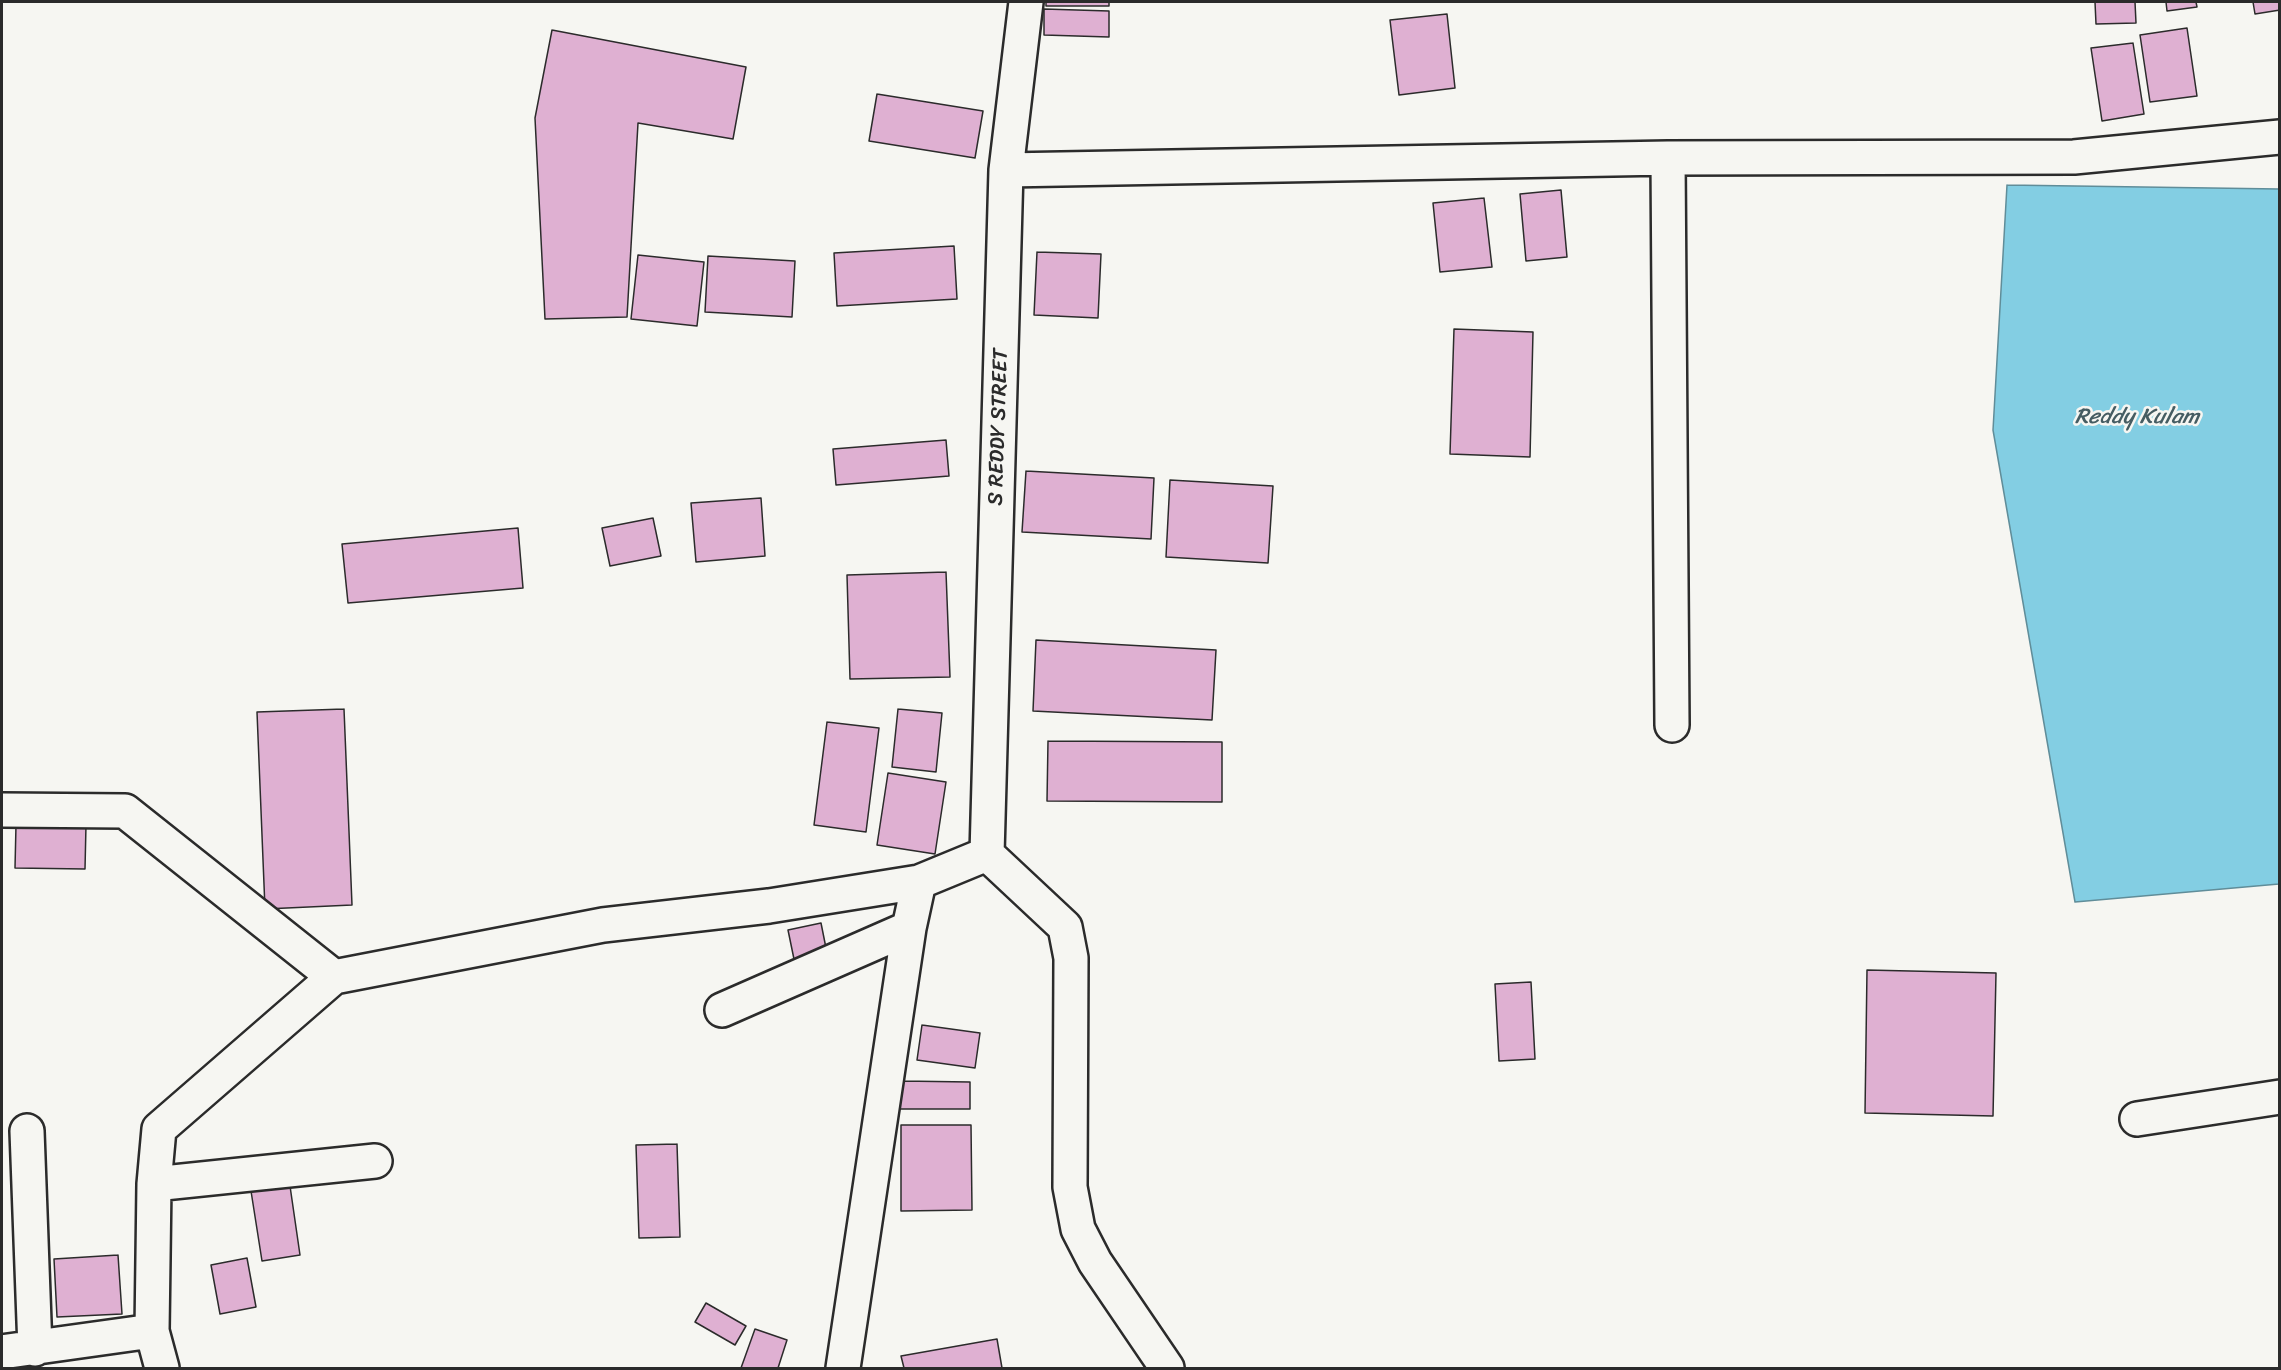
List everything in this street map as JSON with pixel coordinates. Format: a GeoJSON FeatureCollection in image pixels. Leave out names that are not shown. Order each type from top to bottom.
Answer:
{"type":"FeatureCollection","features":[{"type":"Feature","properties":{"kind":"street","name":"S REDDY STREET"},"geometry":{"type":"LineString","coordinates":[[987,854],[1006,170],[1026,2]]}},
{"type":"Feature","properties":{"kind":"street"},"geometry":{"type":"LineString","coordinates":[[1006,170],[1668,158],[2074,157],[2280,137]]}},
{"type":"Feature","properties":{"kind":"street"},"geometry":{"type":"LineString","coordinates":[[1668,158],[1672,725]]}},
{"type":"Feature","properties":{"kind":"street"},"geometry":{"type":"LineString","coordinates":[[2,810],[125,811],[334,977]]}},
{"type":"Feature","properties":{"kind":"street"},"geometry":{"type":"LineString","coordinates":[[162,1368],[152,1331],[154,1184],[159,1129],[334,977],[603,925],[769,906],[919,882],[987,854],[1065,927],[1071,958],[1070,1187],[1078,1229],[1095,1262],[1167,1368]]}},
{"type":"Feature","properties":{"kind":"street"},"geometry":{"type":"LineString","coordinates":[[843,1368],[909,928],[919,882]]}},
{"type":"Feature","properties":{"kind":"street"},"geometry":{"type":"LineString","coordinates":[[722,1010],[909,928]]}},
{"type":"Feature","properties":{"kind":"street"},"geometry":{"type":"LineString","coordinates":[[2137,1119],[2280,1097]]}},
{"type":"Feature","properties":{"kind":"street"},"geometry":{"type":"LineString","coordinates":[[27,1131],[35,1349]]}},
{"type":"Feature","properties":{"kind":"street"},"geometry":{"type":"LineString","coordinates":[[154,1184],[375,1161]]}},
{"type":"Feature","properties":{"kind":"street"},"geometry":{"type":"LineString","coordinates":[[2,1352],[152,1331]]}},
{"type":"Feature","properties":{"kind":"water","name":"Reddy Kulam"},"geometry":{"type":"Polygon","coordinates":[[[2007,185],[2279,189],[2279,884],[2075,902],[1993,430],[2007,185]]]}},
{"type":"Feature","properties":{"kind":"building"},"geometry":{"type":"Polygon","coordinates":[[[1046,2],[1109,2],[1109,6],[1046,6],[1046,2]]]}},
{"type":"Feature","properties":{"kind":"building"},"geometry":{"type":"Polygon","coordinates":[[[2095,2],[2135,2],[2136,23],[2096,24],[2095,2]]]}},
{"type":"Feature","properties":{"kind":"building"},"geometry":{"type":"Polygon","coordinates":[[[2166,2],[2196,2],[2197,7],[2167,11],[2166,2]]]}},
{"type":"Feature","properties":{"kind":"building"},"geometry":{"type":"Polygon","coordinates":[[[2253,2],[2280,2],[2280,10],[2255,14],[2253,2]]]}},
{"type":"Feature","properties":{"kind":"building"},"geometry":{"type":"Polygon","coordinates":[[[1044,9],[1109,11],[1109,37],[1044,35],[1044,9]]]}},
{"type":"Feature","properties":{"kind":"building"},"geometry":{"type":"Polygon","coordinates":[[[1447,14],[1455,88],[1399,95],[1390,20],[1447,14]]]}},
{"type":"Feature","properties":{"kind":"building"},"geometry":{"type":"Polygon","coordinates":[[[2187,28],[2197,96],[2150,102],[2140,35],[2187,28]]]}},
{"type":"Feature","properties":{"kind":"building"},"geometry":{"type":"Polygon","coordinates":[[[552,30],[746,67],[733,139],[638,123],[627,317],[545,319],[535,118],[552,30]]]}},
{"type":"Feature","properties":{"kind":"building"},"geometry":{"type":"Polygon","coordinates":[[[2133,43],[2144,114],[2102,121],[2091,48],[2133,43]]]}},
{"type":"Feature","properties":{"kind":"building"},"geometry":{"type":"Polygon","coordinates":[[[877,94],[983,111],[975,158],[869,141],[877,94]]]}},
{"type":"Feature","properties":{"kind":"building"},"geometry":{"type":"Polygon","coordinates":[[[1561,190],[1567,257],[1526,261],[1520,194],[1561,190]]]}},
{"type":"Feature","properties":{"kind":"building"},"geometry":{"type":"Polygon","coordinates":[[[1484,198],[1492,267],[1440,272],[1433,203],[1484,198]]]}},
{"type":"Feature","properties":{"kind":"building"},"geometry":{"type":"Polygon","coordinates":[[[954,246],[957,299],[837,306],[834,253],[954,246]]]}},
{"type":"Feature","properties":{"kind":"building"},"geometry":{"type":"Polygon","coordinates":[[[1037,252],[1101,254],[1098,318],[1034,315],[1037,252]]]}},
{"type":"Feature","properties":{"kind":"building"},"geometry":{"type":"Polygon","coordinates":[[[638,255],[704,262],[697,326],[631,319],[638,255]]]}},
{"type":"Feature","properties":{"kind":"building"},"geometry":{"type":"Polygon","coordinates":[[[708,256],[795,261],[792,317],[705,312],[708,256]]]}},
{"type":"Feature","properties":{"kind":"building"},"geometry":{"type":"Polygon","coordinates":[[[1454,329],[1533,332],[1530,457],[1450,454],[1454,329]]]}},
{"type":"Feature","properties":{"kind":"building"},"geometry":{"type":"Polygon","coordinates":[[[946,440],[949,476],[836,485],[833,449],[946,440]]]}},
{"type":"Feature","properties":{"kind":"building"},"geometry":{"type":"Polygon","coordinates":[[[1026,471],[1154,478],[1151,539],[1022,532],[1026,471]]]}},
{"type":"Feature","properties":{"kind":"building"},"geometry":{"type":"Polygon","coordinates":[[[1170,480],[1273,486],[1268,563],[1166,557],[1170,480]]]}},
{"type":"Feature","properties":{"kind":"building"},"geometry":{"type":"Polygon","coordinates":[[[761,498],[765,556],[696,562],[691,503],[761,498]]]}},
{"type":"Feature","properties":{"kind":"building"},"geometry":{"type":"Polygon","coordinates":[[[653,518],[661,556],[610,566],[602,528],[653,518]]]}},
{"type":"Feature","properties":{"kind":"building"},"geometry":{"type":"Polygon","coordinates":[[[518,528],[523,588],[348,603],[342,544],[518,528]]]}},
{"type":"Feature","properties":{"kind":"building"},"geometry":{"type":"Polygon","coordinates":[[[946,572],[950,677],[850,679],[847,575],[946,572]]]}},
{"type":"Feature","properties":{"kind":"building"},"geometry":{"type":"Polygon","coordinates":[[[1036,640],[1216,650],[1212,720],[1033,711],[1036,640]]]}},
{"type":"Feature","properties":{"kind":"building"},"geometry":{"type":"Polygon","coordinates":[[[344,709],[352,905],[265,909],[257,712],[344,709]]]}},
{"type":"Feature","properties":{"kind":"building"},"geometry":{"type":"Polygon","coordinates":[[[898,709],[942,713],[936,772],[892,767],[898,709]]]}},
{"type":"Feature","properties":{"kind":"building"},"geometry":{"type":"Polygon","coordinates":[[[827,722],[879,728],[866,832],[814,825],[827,722]]]}},
{"type":"Feature","properties":{"kind":"building"},"geometry":{"type":"Polygon","coordinates":[[[1048,741],[1222,742],[1222,802],[1047,801],[1048,741]]]}},
{"type":"Feature","properties":{"kind":"building"},"geometry":{"type":"Polygon","coordinates":[[[888,773],[946,782],[935,854],[877,845],[888,773]]]}},
{"type":"Feature","properties":{"kind":"building"},"geometry":{"type":"Polygon","coordinates":[[[16,825],[86,825],[85,869],[15,868],[16,825]]]}},
{"type":"Feature","properties":{"kind":"building"},"geometry":{"type":"Polygon","coordinates":[[[821,923],[828,958],[795,964],[788,930],[821,923]]]}},
{"type":"Feature","properties":{"kind":"building"},"geometry":{"type":"Polygon","coordinates":[[[1867,970],[1996,973],[1993,1116],[1865,1113],[1867,970]]]}},
{"type":"Feature","properties":{"kind":"building"},"geometry":{"type":"Polygon","coordinates":[[[1531,982],[1535,1059],[1499,1061],[1495,984],[1531,982]]]}},
{"type":"Feature","properties":{"kind":"building"},"geometry":{"type":"Polygon","coordinates":[[[922,1025],[980,1033],[975,1068],[917,1060],[922,1025]]]}},
{"type":"Feature","properties":{"kind":"building"},"geometry":{"type":"Polygon","coordinates":[[[901,1081],[970,1082],[970,1109],[900,1109],[901,1081]]]}},
{"type":"Feature","properties":{"kind":"building"},"geometry":{"type":"Polygon","coordinates":[[[901,1125],[971,1125],[972,1210],[901,1211],[901,1125]]]}},
{"type":"Feature","properties":{"kind":"building"},"geometry":{"type":"Polygon","coordinates":[[[677,1144],[680,1237],[639,1238],[636,1145],[677,1144]]]}},
{"type":"Feature","properties":{"kind":"building"},"geometry":{"type":"Polygon","coordinates":[[[290,1186],[300,1255],[262,1261],[251,1191],[290,1186]]]}},
{"type":"Feature","properties":{"kind":"building"},"geometry":{"type":"Polygon","coordinates":[[[118,1255],[122,1314],[57,1317],[54,1259],[118,1255]]]}},
{"type":"Feature","properties":{"kind":"building"},"geometry":{"type":"Polygon","coordinates":[[[247,1258],[256,1307],[220,1314],[211,1265],[247,1258]]]}},
{"type":"Feature","properties":{"kind":"building"},"geometry":{"type":"Polygon","coordinates":[[[706,1303],[746,1326],[735,1345],[695,1322],[706,1303]]]}},
{"type":"Feature","properties":{"kind":"building"},"geometry":{"type":"Polygon","coordinates":[[[755,1329],[787,1340],[778,1368],[741,1368],[755,1329]]]}},
{"type":"Feature","properties":{"kind":"building"},"geometry":{"type":"Polygon","coordinates":[[[997,1339],[1002,1368],[904,1368],[901,1356],[997,1339]]]}}]}
